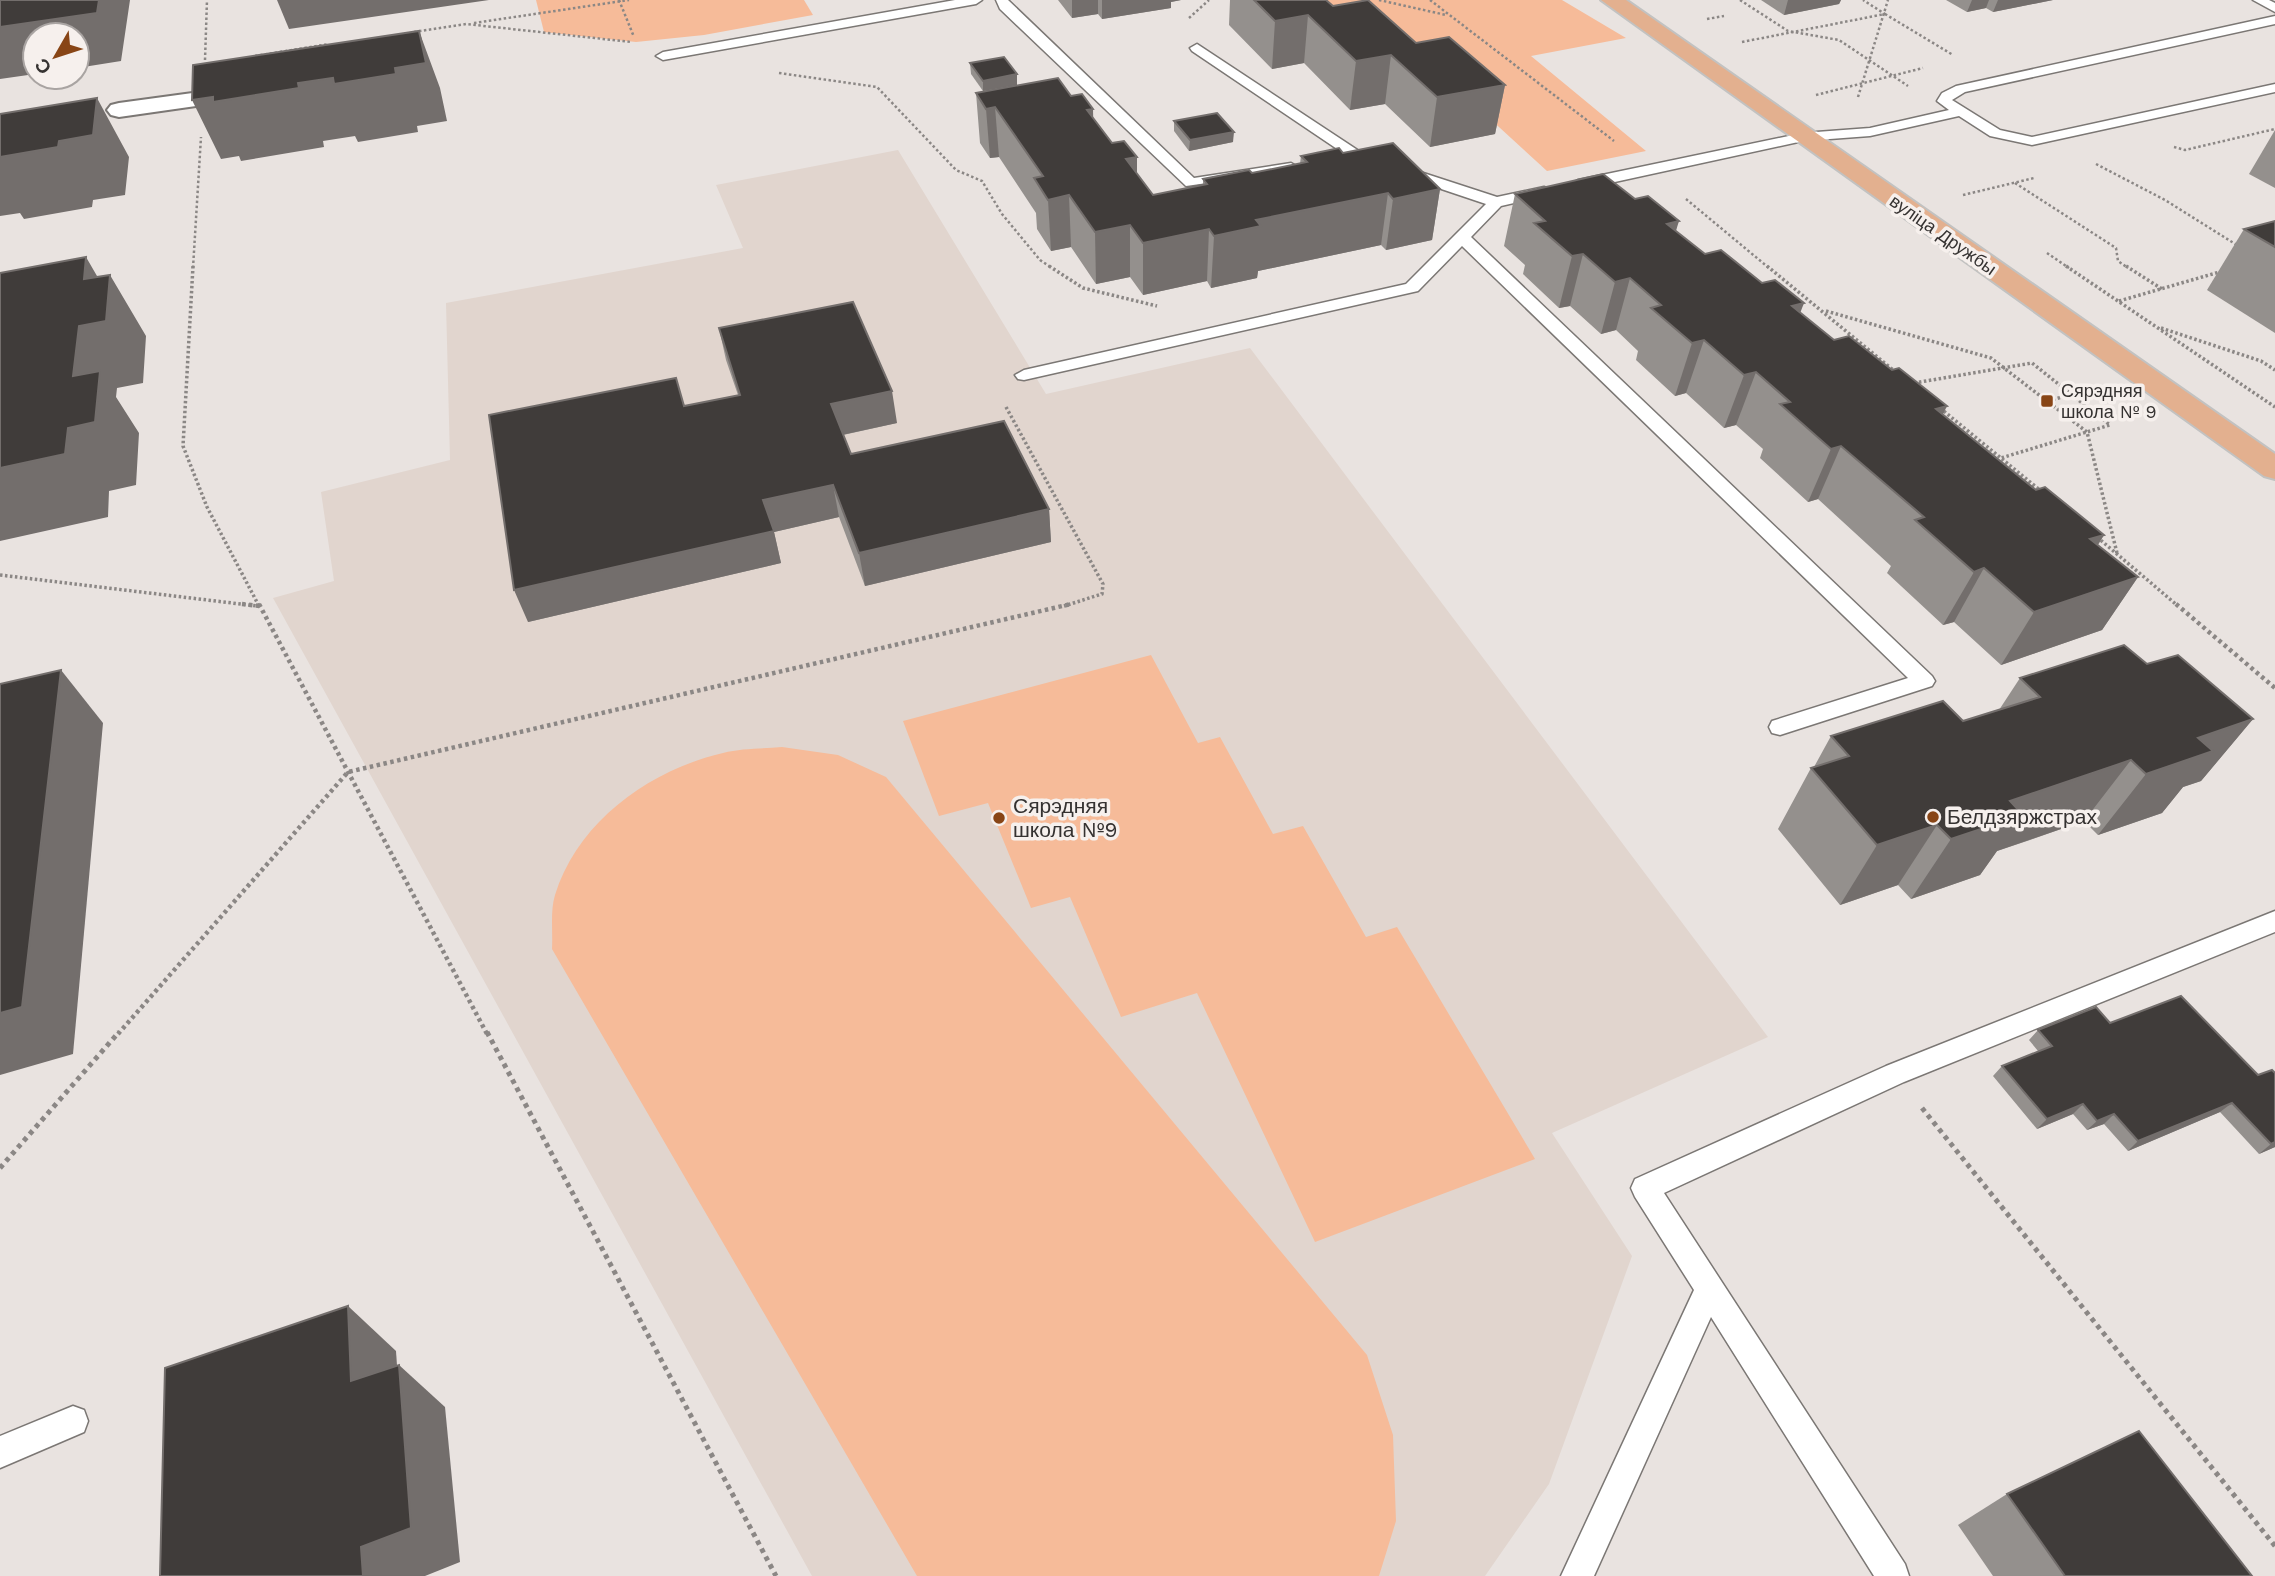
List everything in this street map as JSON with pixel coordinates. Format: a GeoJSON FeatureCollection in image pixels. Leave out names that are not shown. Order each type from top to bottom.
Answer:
{"type":"FeatureCollection","features":[{"type":"Feature","properties":{"kind":"main road","name":"вуліца Дружбы"},"geometry":{"type":"LineString","coordinates":[[1612,0],[2275,469]]}},
{"type":"Feature","properties":{"kind":"street"},"geometry":{"type":"LineString","coordinates":[[112,111],[270,90]]}},
{"type":"Feature","properties":{"kind":"lane"},"geometry":{"type":"LineString","coordinates":[[663,56],[976,0]]}},
{"type":"Feature","properties":{"kind":"lane"},"geometry":{"type":"LineString","coordinates":[[1002,0],[1004,6],[1191,183],[1301,165]]}},
{"type":"Feature","properties":{"kind":"lane"},"geometry":{"type":"LineString","coordinates":[[2259,0],[2275,8]]}},
{"type":"Feature","properties":{"kind":"lane"},"geometry":{"type":"LineString","coordinates":[[2275,20],[1961,89],[1947,96],[1944,101],[1955,113],[1995,133],[2032,141],[2275,88]]}},
{"type":"Feature","properties":{"kind":"lane"},"geometry":{"type":"LineString","coordinates":[[1197,48],[1357,156],[1496,202],[1803,137],[1870,132],[1955,113]]}},
{"type":"Feature","properties":{"kind":"lane"},"geometry":{"type":"LineString","coordinates":[[1329,161],[1357,156]]}},
{"type":"Feature","properties":{"kind":"lane"},"geometry":{"type":"LineString","coordinates":[[1024,375],[1412,288],[1496,202]]}},
{"type":"Feature","properties":{"kind":"lane"},"geometry":{"type":"LineString","coordinates":[[1462,237],[1924,681],[1780,727]]}},
{"type":"Feature","properties":{"kind":"lane"},"geometry":{"type":"LineString","coordinates":[[1893,1576],[1645,1188],[1895,1074],[2275,921]]}},
{"type":"Feature","properties":{"kind":"lane"},"geometry":{"type":"LineString","coordinates":[[1577,1576],[1709,1289]]}},
{"type":"Feature","properties":{"kind":"lane"},"geometry":{"type":"LineString","coordinates":[[0,1452],[73,1421]]}},
{"type":"Feature","properties":{"kind":"path"},"geometry":{"type":"LineString","coordinates":[[204,63],[207,0]]}},
{"type":"Feature","properties":{"kind":"path"},"geometry":{"type":"LineString","coordinates":[[466,24],[636,42],[619,0]]}},
{"type":"Feature","properties":{"kind":"path"},"geometry":{"type":"LineString","coordinates":[[411,32],[629,0]]}},
{"type":"Feature","properties":{"kind":"path"},"geometry":{"type":"LineString","coordinates":[[1379,0],[1447,15]]}},
{"type":"Feature","properties":{"kind":"path"},"geometry":{"type":"LineString","coordinates":[[1430,0],[1649,170],[1900,375]]}},
{"type":"Feature","properties":{"kind":"path"},"geometry":{"type":"LineString","coordinates":[[1740,0],[1788,31],[1839,40],[1955,113]]}},
{"type":"Feature","properties":{"kind":"path"},"geometry":{"type":"LineString","coordinates":[[1863,0],[1960,59]]}},
{"type":"Feature","properties":{"kind":"path"},"geometry":{"type":"LineString","coordinates":[[1855,106],[1888,0]]}},
{"type":"Feature","properties":{"kind":"path"},"geometry":{"type":"LineString","coordinates":[[1741,42],[1885,13]]}},
{"type":"Feature","properties":{"kind":"path"},"geometry":{"type":"LineString","coordinates":[[246,57],[328,45]]}},
{"type":"Feature","properties":{"kind":"path"},"geometry":{"type":"LineString","coordinates":[[770,72],[877,87],[956,170],[982,181],[1002,214],[1040,260],[1083,288],[1187,313],[1218,331]]}},
{"type":"Feature","properties":{"kind":"path"},"geometry":{"type":"LineString","coordinates":[[201,132],[183,446],[207,506],[776,1576]]}},
{"type":"Feature","properties":{"kind":"path"},"geometry":{"type":"LineString","coordinates":[[2095,163],[2165,200],[2244,249]]}},
{"type":"Feature","properties":{"kind":"path"},"geometry":{"type":"LineString","coordinates":[[1963,195],[2043,176]]}},
{"type":"Feature","properties":{"kind":"path"},"geometry":{"type":"LineString","coordinates":[[2015,183],[2116,248],[2118,261],[2162,289]]}},
{"type":"Feature","properties":{"kind":"path"},"geometry":{"type":"LineString","coordinates":[[1952,188],[1974,203]]}},
{"type":"Feature","properties":{"kind":"path"},"geometry":{"type":"LineString","coordinates":[[2041,248],[2275,407]]}},
{"type":"Feature","properties":{"kind":"path"},"geometry":{"type":"LineString","coordinates":[[2119,301],[2224,271]]}},
{"type":"Feature","properties":{"kind":"path"},"geometry":{"type":"LineString","coordinates":[[1823,310],[1991,358],[2087,432],[2117,554]]}},
{"type":"Feature","properties":{"kind":"path"},"geometry":{"type":"LineString","coordinates":[[2155,326],[2261,361],[2275,370]]}},
{"type":"Feature","properties":{"kind":"path"},"geometry":{"type":"LineString","coordinates":[[1920,392],[1909,383],[2032,363],[2110,425],[2001,458]]}},
{"type":"Feature","properties":{"kind":"path"},"geometry":{"type":"LineString","coordinates":[[0,1168],[348,772],[1092,599],[1102,594],[1103,584],[991,382],[1024,375]]}},
{"type":"Feature","properties":{"kind":"path"},"geometry":{"type":"LineString","coordinates":[[1940,408],[2043,493]]}},
{"type":"Feature","properties":{"kind":"path"},"geometry":{"type":"LineString","coordinates":[[2096,537],[2275,688]]}},
{"type":"Feature","properties":{"kind":"path"},"geometry":{"type":"LineString","coordinates":[[0,575],[261,606]]}},
{"type":"Feature","properties":{"kind":"path"},"geometry":{"type":"LineString","coordinates":[[1895,1074],[2275,1546]]}},
{"type":"Feature","properties":{"kind":"shaded area"},"geometry":{"type":"Polygon","coordinates":[[[536,0],[804,0],[813,15],[704,35],[636,42],[544,32],[536,0]]]}},
{"type":"Feature","properties":{"kind":"shaded area"},"geometry":{"type":"Polygon","coordinates":[[[1287,0],[1562,0],[1626,38],[1531,56],[1646,151],[1547,171],[1441,74],[1287,0]]]}},
{"type":"Feature","properties":{"kind":"shaded area","name":"Сярэдняя школа №9"},"geometry":{"type":"Polygon","coordinates":[[[898,150],[1046,394],[1250,348],[1768,1037],[1552,1133],[1632,1256],[1549,1484],[1485,1576],[812,1576],[273,598],[334,581],[321,492],[450,460],[446,303],[743,248],[716,185],[898,150]]]}},
{"type":"Feature","properties":{"kind":"shaded area"},"geometry":{"type":"Polygon","coordinates":[[[1151,655],[1198,743],[1220,737],[1273,834],[1303,826],[1366,937],[1397,927],[1535,1159],[1315,1242],[1197,993],[1121,1017],[1070,897],[1031,908],[988,803],[939,816],[903,721],[1151,655]]]}},
{"type":"Feature","properties":{"kind":"shaded area"},"geometry":{"type":"Polygon","coordinates":[[[782,747],[838,755],[886,777],[1367,1355],[1393,1435],[1396,1521],[1379,1576],[917,1576],[552,949],[553,901],[566,868],[599,822],[620,803],[669,772],[696,761],[730,751],[782,747]]]}},
{"type":"Feature","properties":{"kind":"building"},"geometry":{"type":"Polygon","coordinates":[[[0,0],[99,0],[97,13],[42,21],[21,21],[21,24],[0,27],[0,0]]]}},
{"type":"Feature","properties":{"kind":"building"},"geometry":{"type":"Polygon","coordinates":[[[1254,0],[1326,0],[1333,6],[1368,0],[1416,43],[1449,37],[1505,85],[1437,97],[1391,55],[1356,61],[1308,15],[1275,21],[1254,0]]]}},
{"type":"Feature","properties":{"kind":"building"},"geometry":{"type":"Polygon","coordinates":[[[419,31],[426,63],[395,68],[396,74],[334,84],[333,78],[298,83],[299,88],[213,102],[213,97],[192,100],[193,65],[419,31]]]}},
{"type":"Feature","properties":{"kind":"building"},"geometry":{"type":"Polygon","coordinates":[[[1004,57],[1017,74],[983,81],[970,63],[1004,57]]]}},
{"type":"Feature","properties":{"kind":"building"},"geometry":{"type":"Polygon","coordinates":[[[1058,78],[1071,96],[1082,94],[1093,109],[1087,110],[1112,143],[1124,141],[1137,157],[1126,159],[1153,195],[1207,184],[1203,179],[1307,162],[1301,156],[1339,148],[1343,153],[1393,143],[1440,189],[1393,199],[1388,193],[1256,220],[1261,226],[1214,236],[1209,229],[1143,243],[1130,225],[1095,232],[1069,195],[1048,200],[1034,178],[1043,176],[995,107],[986,109],[976,93],[1058,78]]]}},
{"type":"Feature","properties":{"kind":"building"},"geometry":{"type":"Polygon","coordinates":[[[97,98],[93,135],[59,141],[58,147],[0,157],[0,114],[97,98]]]}},
{"type":"Feature","properties":{"kind":"building"},"geometry":{"type":"Polygon","coordinates":[[[1217,113],[1234,132],[1190,140],[1174,121],[1217,113]]]}},
{"type":"Feature","properties":{"kind":"building"},"geometry":{"type":"Polygon","coordinates":[[[1603,174],[1635,199],[1648,196],[1679,221],[1667,224],[1705,254],[1721,250],[1762,283],[1775,280],[1804,303],[1792,306],[1834,340],[1849,336],[1892,370],[1899,368],[1947,406],[1936,409],[2036,490],[2045,487],[2104,535],[2090,539],[2138,577],[2034,612],[1984,568],[1974,572],[1915,520],[1924,517],[1841,446],[1831,449],[1780,404],[1790,402],[1756,372],[1744,375],[1704,340],[1692,343],[1651,308],[1661,305],[1630,278],[1615,282],[1583,254],[1572,256],[1534,223],[1545,221],[1515,194],[1603,174]]]}},
{"type":"Feature","properties":{"kind":"building"},"geometry":{"type":"Polygon","coordinates":[[[2275,221],[2275,247],[2244,229],[2275,221]]]}},
{"type":"Feature","properties":{"kind":"building"},"geometry":{"type":"Polygon","coordinates":[[[86,257],[84,279],[110,275],[106,321],[79,326],[73,376],[100,371],[95,422],[68,428],[65,454],[0,468],[0,273],[86,257]]]}},
{"type":"Feature","properties":{"kind":"building"},"geometry":{"type":"Polygon","coordinates":[[[853,302],[892,391],[831,404],[851,454],[1004,421],[1049,509],[859,553],[833,485],[763,500],[774,531],[514,590],[489,415],[676,378],[684,406],[740,395],[719,328],[853,302]]]}},
{"type":"Feature","properties":{"kind":"building"},"geometry":{"type":"Polygon","coordinates":[[[2124,645],[2147,664],[2178,655],[2253,719],[2198,738],[2213,751],[2146,774],[2131,760],[2010,801],[2023,815],[1951,839],[1937,825],[1877,845],[1811,768],[1849,756],[1831,736],[1943,701],[1963,721],[2040,697],[2020,678],[2124,645]]]}},
{"type":"Feature","properties":{"kind":"building"},"geometry":{"type":"Polygon","coordinates":[[[61,670],[22,1007],[0,1013],[0,684],[61,670]]]}},
{"type":"Feature","properties":{"kind":"building"},"geometry":{"type":"Polygon","coordinates":[[[2181,996],[2258,1075],[2272,1070],[2275,1073],[2275,1142],[2271,1144],[2232,1103],[2138,1141],[2114,1114],[2097,1121],[2083,1104],[2047,1119],[2002,1066],[2052,1046],[2038,1030],[2096,1007],[2110,1023],[2181,996]]]}},
{"type":"Feature","properties":{"kind":"building"},"geometry":{"type":"Polygon","coordinates":[[[348,1306],[351,1381],[399,1365],[411,1528],[361,1547],[363,1576],[160,1576],[165,1368],[348,1306]]]}},
{"type":"Feature","properties":{"kind":"building"},"geometry":{"type":"Polygon","coordinates":[[[2139,1431],[2252,1576],[2065,1576],[2007,1494],[2139,1431]]]}},
{"type":"Feature","properties":{"kind":"place","name":"Сярэдняя школа № 9"},"geometry":{"type":"Point","coordinates":[2047,401]}},
{"type":"Feature","properties":{"kind":"place","name":"Белдзяржстрах"},"geometry":{"type":"Point","coordinates":[1933,817]}},
{"type":"Feature","properties":{"kind":"place","name":"Сярэдняя школа №9"},"geometry":{"type":"Point","coordinates":[999,818]}}]}
